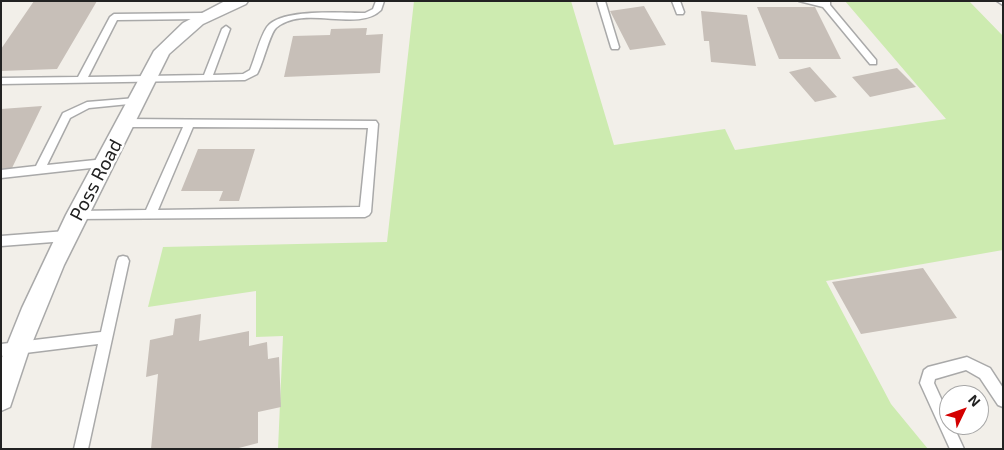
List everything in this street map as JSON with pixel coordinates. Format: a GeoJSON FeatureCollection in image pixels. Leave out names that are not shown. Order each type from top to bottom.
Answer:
{"type":"FeatureCollection","features":[{"type":"Feature","properties":{"kind":"street","name":"Poss Road"},"geometry":{"type":"LineString","coordinates":[[1,398],[9,349],[162,51],[188,25],[214,9],[240,1]]}},
{"type":"Feature","properties":{"kind":"lane"},"geometry":{"type":"LineString","coordinates":[[1,81],[234,79],[245,77],[254,72],[271,27],[284,18],[367,16],[377,10],[380,1]]}},
{"type":"Feature","properties":{"kind":"lane"},"geometry":{"type":"LineString","coordinates":[[601,1],[615,47]]}},
{"type":"Feature","properties":{"kind":"lane"},"geometry":{"type":"LineString","coordinates":[[676,1],[680,12]]}},
{"type":"Feature","properties":{"kind":"lane"},"geometry":{"type":"LineString","coordinates":[[803,1],[826,3],[874,62]]}},
{"type":"Feature","properties":{"kind":"lane"},"geometry":{"type":"LineString","coordinates":[[81,81],[114,17],[214,9]]}},
{"type":"Feature","properties":{"kind":"lane"},"geometry":{"type":"LineString","coordinates":[[207,79],[226,29]]}},
{"type":"Feature","properties":{"kind":"lane"},"geometry":{"type":"LineString","coordinates":[[39,170],[66,116],[88,105],[136,101]]}},
{"type":"Feature","properties":{"kind":"lane"},"geometry":{"type":"LineString","coordinates":[[77,216],[365,212],[373,124],[125,123]]}},
{"type":"Feature","properties":{"kind":"lane"},"geometry":{"type":"LineString","coordinates":[[150,215],[190,123]]}},
{"type":"Feature","properties":{"kind":"lane"},"geometry":{"type":"LineString","coordinates":[[1,174],[105,163]]}},
{"type":"Feature","properties":{"kind":"lane"},"geometry":{"type":"LineString","coordinates":[[1,241],[66,236]]}},
{"type":"Feature","properties":{"kind":"lane"},"geometry":{"type":"LineString","coordinates":[[81,449],[123,261]]}},
{"type":"Feature","properties":{"kind":"lane"},"geometry":{"type":"LineString","coordinates":[[9,349],[106,337]]}},
{"type":"Feature","properties":{"kind":"lane"},"geometry":{"type":"LineString","coordinates":[[957,449],[927,382],[929,376],[933,372],[967,363],[985,373],[1003,400]]}},
{"type":"Feature","properties":{"kind":"green space"},"geometry":{"type":"Polygon","coordinates":[[[414,1],[571,1],[614,145],[725,129],[735,150],[946,119],[845,1],[969,1],[1003,36],[1003,250],[826,281],[891,404],[928,449],[278,449],[283,336],[256,337],[256,291],[148,307],[163,247],[387,242],[414,1]]]}},
{"type":"Feature","properties":{"kind":"building"},"geometry":{"type":"Polygon","coordinates":[[[34,1],[97,1],[57,69],[1,71],[1,49],[34,1]]]}},
{"type":"Feature","properties":{"kind":"building"},"geometry":{"type":"Polygon","coordinates":[[[644,6],[666,45],[630,50],[610,11],[644,6]]]}},
{"type":"Feature","properties":{"kind":"building"},"geometry":{"type":"Polygon","coordinates":[[[757,7],[815,7],[841,59],[779,59],[757,7]]]}},
{"type":"Feature","properties":{"kind":"building"},"geometry":{"type":"Polygon","coordinates":[[[701,11],[747,15],[756,66],[711,62],[709,41],[704,41],[701,11]]]}},
{"type":"Feature","properties":{"kind":"building"},"geometry":{"type":"Polygon","coordinates":[[[367,28],[366,35],[383,34],[380,73],[284,77],[293,36],[330,35],[331,29],[367,28]]]}},
{"type":"Feature","properties":{"kind":"building"},"geometry":{"type":"Polygon","coordinates":[[[810,67],[837,97],[815,102],[789,72],[810,67]]]}},
{"type":"Feature","properties":{"kind":"building"},"geometry":{"type":"Polygon","coordinates":[[[897,68],[916,87],[870,97],[852,77],[897,68]]]}},
{"type":"Feature","properties":{"kind":"building"},"geometry":{"type":"Polygon","coordinates":[[[42,106],[12,168],[1,169],[1,109],[42,106]]]}},
{"type":"Feature","properties":{"kind":"building"},"geometry":{"type":"Polygon","coordinates":[[[198,149],[255,149],[239,201],[219,201],[223,191],[181,191],[198,149]]]}},
{"type":"Feature","properties":{"kind":"building"},"geometry":{"type":"Polygon","coordinates":[[[923,268],[957,318],[861,334],[832,282],[923,268]]]}},
{"type":"Feature","properties":{"kind":"building"},"geometry":{"type":"Polygon","coordinates":[[[201,314],[199,341],[249,331],[249,346],[267,342],[268,359],[279,357],[281,407],[258,412],[258,443],[235,449],[151,449],[158,374],[146,377],[150,340],[173,335],[175,319],[201,314]]]}}]}
